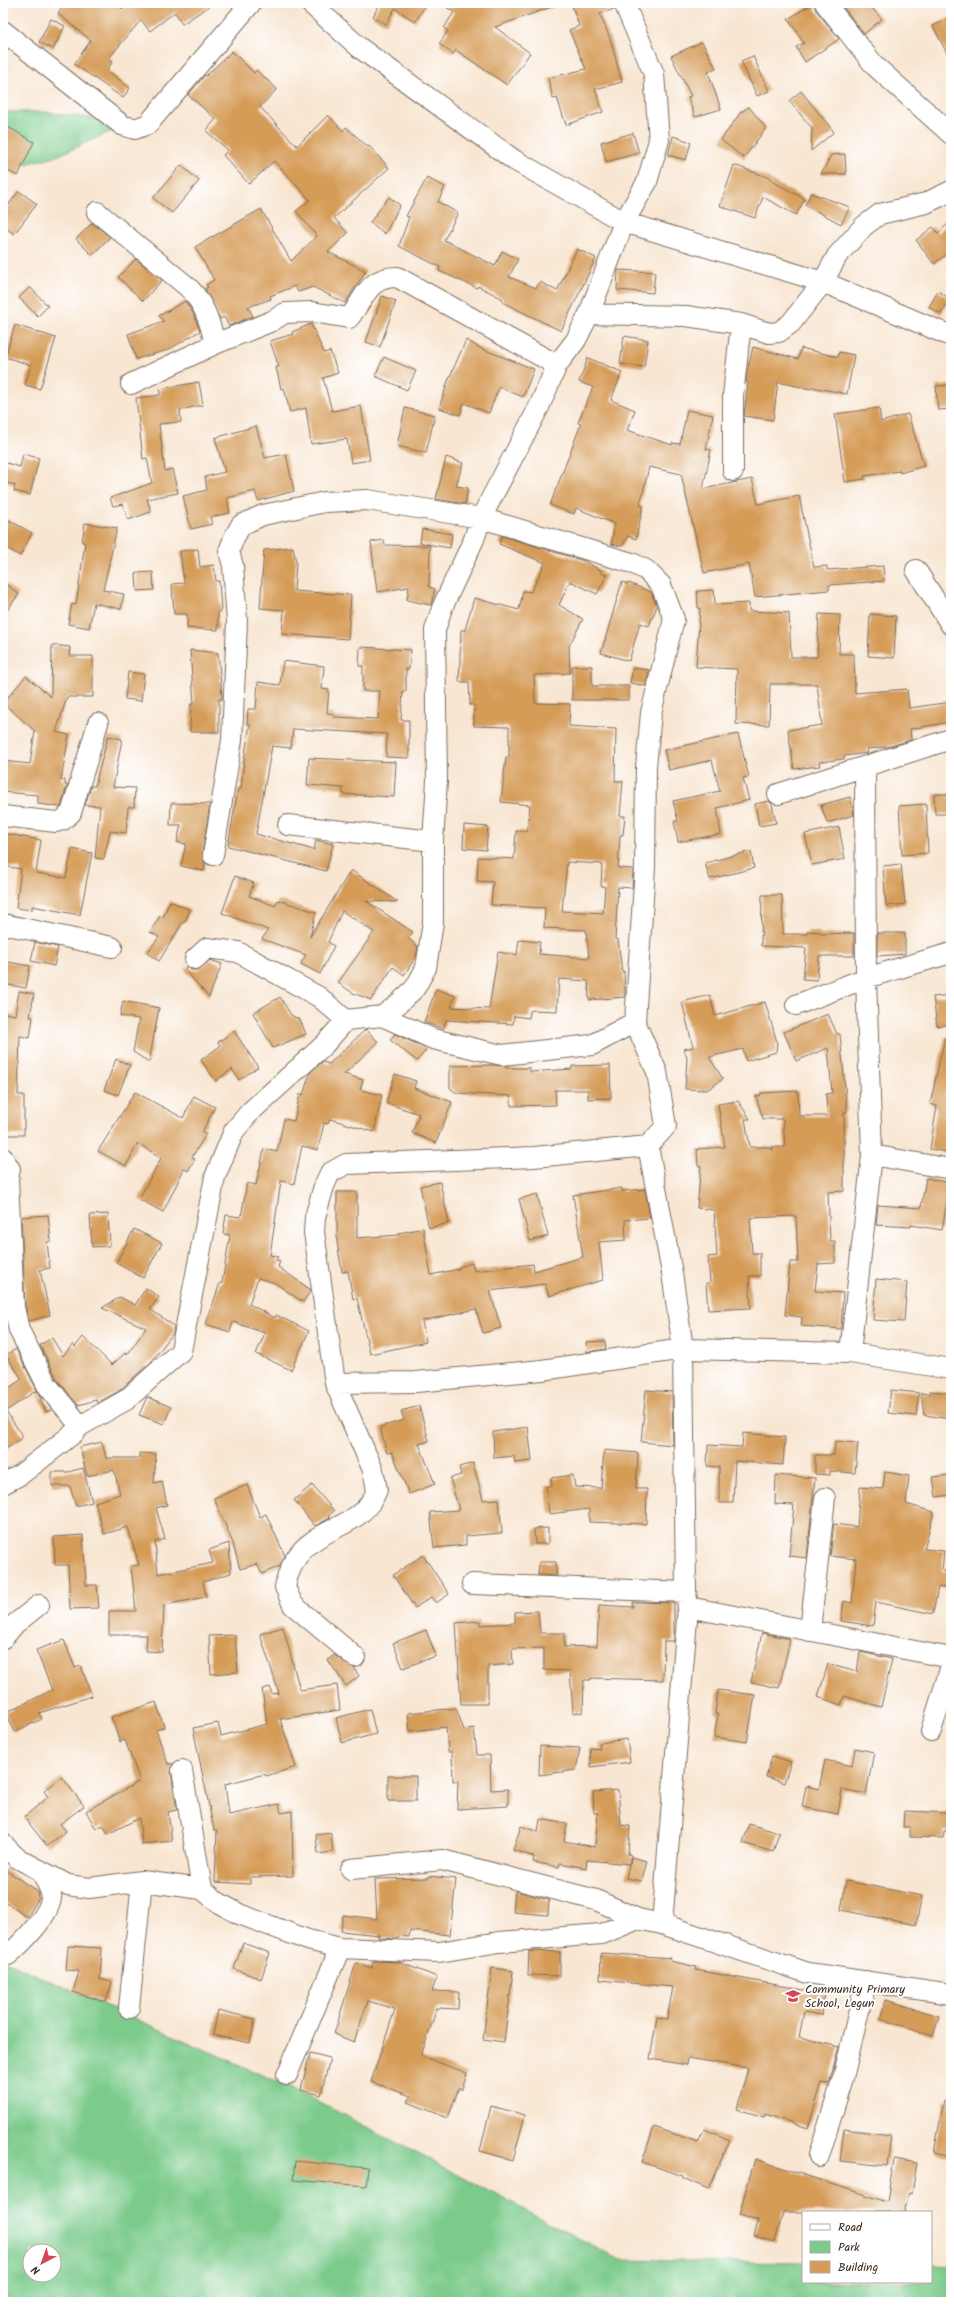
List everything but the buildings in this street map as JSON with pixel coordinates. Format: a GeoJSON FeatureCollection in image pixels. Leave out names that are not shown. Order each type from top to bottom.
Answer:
{"type":"FeatureCollection","features":[{"type":"Feature","properties":{"kind":"street"},"geometry":{"type":"LineString","coordinates":[[3,31],[122,125],[135,129],[148,124],[251,3]]}},
{"type":"Feature","properties":{"kind":"street"},"geometry":{"type":"LineString","coordinates":[[310,3],[360,48],[514,160],[624,222],[822,282],[951,336]]}},
{"type":"Feature","properties":{"kind":"street"},"geometry":{"type":"LineString","coordinates":[[3,1484],[20,1475],[74,1433],[80,1426],[126,1400],[181,1351],[214,1177],[234,1131],[250,1112],[324,1045],[346,1020],[382,1016],[398,1005],[415,988],[426,968],[433,922],[433,841],[437,781],[435,630],[442,608],[474,539],[481,518],[539,407],[557,365],[576,340],[589,314],[624,222],[647,182],[659,140],[654,74],[624,3]]}},
{"type":"Feature","properties":{"kind":"street"},"geometry":{"type":"LineString","coordinates":[[825,3],[875,66],[951,134]]}},
{"type":"Feature","properties":{"kind":"street"},"geometry":{"type":"LineString","coordinates":[[589,314],[686,316],[741,324],[769,333],[779,332],[791,323],[822,282],[837,256],[864,226],[880,214],[926,203],[951,191]]}},
{"type":"Feature","properties":{"kind":"street"},"geometry":{"type":"LineString","coordinates":[[97,212],[190,288],[199,299],[210,319],[215,344]]}},
{"type":"Feature","properties":{"kind":"street"},"geometry":{"type":"LineString","coordinates":[[131,384],[215,344],[272,321],[285,313],[312,312],[348,318],[373,283],[386,277],[397,277],[557,365]]}},
{"type":"Feature","properties":{"kind":"street"},"geometry":{"type":"LineString","coordinates":[[734,471],[733,396],[741,324]]}},
{"type":"Feature","properties":{"kind":"street"},"geometry":{"type":"LineString","coordinates":[[213,855],[232,740],[237,621],[233,566],[230,551],[234,538],[241,525],[263,515],[325,502],[367,500],[481,518],[632,563],[646,570],[661,585],[674,619],[651,713],[646,759],[645,867],[635,1022],[658,1072],[666,1126],[648,1146],[534,1157],[346,1164],[330,1173],[318,1202],[314,1232],[335,1383],[373,1470],[377,1490],[366,1509],[304,1547],[293,1562],[285,1587],[293,1605],[355,1657]]}},
{"type":"Feature","properties":{"kind":"street"},"geometry":{"type":"LineString","coordinates":[[916,570],[951,625]]}},
{"type":"Feature","properties":{"kind":"street"},"geometry":{"type":"LineString","coordinates":[[3,816],[56,822],[63,820],[71,813],[98,723]]}},
{"type":"Feature","properties":{"kind":"street"},"geometry":{"type":"LineString","coordinates":[[778,794],[865,768],[951,739]]}},
{"type":"Feature","properties":{"kind":"street"},"geometry":{"type":"LineString","coordinates":[[850,1353],[872,1155],[866,978],[865,768]]}},
{"type":"Feature","properties":{"kind":"street"},"geometry":{"type":"LineString","coordinates":[[288,825],[433,841]]}},
{"type":"Feature","properties":{"kind":"street"},"geometry":{"type":"LineString","coordinates":[[3,924],[112,947]]}},
{"type":"Feature","properties":{"kind":"street"},"geometry":{"type":"LineString","coordinates":[[195,959],[207,948],[238,952],[319,997],[346,1020]]}},
{"type":"Feature","properties":{"kind":"street"},"geometry":{"type":"LineString","coordinates":[[796,1005],[866,978],[951,953]]}},
{"type":"Feature","properties":{"kind":"street"},"geometry":{"type":"LineString","coordinates":[[382,1016],[433,1039],[502,1055],[592,1045],[635,1022]]}},
{"type":"Feature","properties":{"kind":"street"},"geometry":{"type":"LineString","coordinates":[[648,1146],[672,1273],[683,1349],[687,1599],[662,1924]]}},
{"type":"Feature","properties":{"kind":"street"},"geometry":{"type":"LineString","coordinates":[[872,1155],[951,1169]]}},
{"type":"Feature","properties":{"kind":"street"},"geometry":{"type":"LineString","coordinates":[[3,1158],[10,1169],[8,1179],[10,1253],[14,1307],[19,1330],[47,1385],[80,1426]]}},
{"type":"Feature","properties":{"kind":"street"},"geometry":{"type":"LineString","coordinates":[[335,1383],[416,1382],[518,1372],[683,1349],[850,1353],[951,1369]]}},
{"type":"Feature","properties":{"kind":"street"},"geometry":{"type":"LineString","coordinates":[[810,1631],[825,1498]]}},
{"type":"Feature","properties":{"kind":"street"},"geometry":{"type":"LineString","coordinates":[[472,1584],[687,1599],[810,1631],[951,1658]]}},
{"type":"Feature","properties":{"kind":"street"},"geometry":{"type":"LineString","coordinates":[[3,1638],[15,1624],[39,1605]]}},
{"type":"Feature","properties":{"kind":"street"},"geometry":{"type":"LineString","coordinates":[[931,1731],[951,1666]]}},
{"type":"Feature","properties":{"kind":"street"},"geometry":{"type":"LineString","coordinates":[[182,1770],[202,1889]]}},
{"type":"Feature","properties":{"kind":"street"},"geometry":{"type":"LineString","coordinates":[[3,1844],[17,1858],[42,1873],[68,1885],[89,1888],[142,1881],[202,1889],[219,1903],[239,1914],[308,1940],[340,1948],[446,1951],[499,1942],[602,1934],[638,1919]]}},
{"type":"Feature","properties":{"kind":"street"},"geometry":{"type":"LineString","coordinates":[[351,1869],[442,1860],[596,1900],[638,1919],[662,1924],[808,1973],[951,1994]]}},
{"type":"Feature","properties":{"kind":"street"},"geometry":{"type":"LineString","coordinates":[[8,1955],[25,1941],[48,1905],[51,1894],[42,1873]]}},
{"type":"Feature","properties":{"kind":"street"},"geometry":{"type":"LineString","coordinates":[[129,2008],[142,1881]]}},
{"type":"Feature","properties":{"kind":"street"},"geometry":{"type":"LineString","coordinates":[[287,2076],[340,1948]]}},
{"type":"Feature","properties":{"kind":"street"},"geometry":{"type":"LineString","coordinates":[[820,2156],[843,2078],[866,1981]]}},
{"type":"Feature","properties":{"kind":"green space"},"geometry":{"type":"Polygon","coordinates":[[[3,112],[45,112],[130,123],[59,155],[3,170],[3,112]]]}},
{"type":"Feature","properties":{"kind":"green space"},"geometry":{"type":"Polygon","coordinates":[[[3,1960],[296,2090],[620,2260],[802,2263],[802,2283],[932,2283],[932,2265],[951,2266],[951,2302],[3,2302],[3,1960]]]}},
{"type":"Feature","properties":{"kind":"place","name":"Community Primary School, Legun"},"geometry":{"type":"Point","coordinates":[793,1996]}}]}
